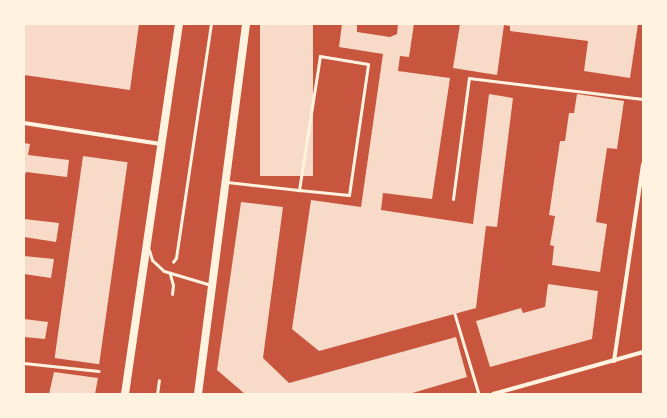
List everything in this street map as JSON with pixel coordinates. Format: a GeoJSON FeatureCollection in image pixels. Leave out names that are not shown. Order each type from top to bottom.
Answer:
{"type":"FeatureCollection","features":[{"type":"Feature","properties":{"kind":"main road"},"geometry":{"type":"LineString","coordinates":[[125,394],[179,24]]}},
{"type":"Feature","properties":{"kind":"main road"},"geometry":{"type":"LineString","coordinates":[[198,394],[246,24]]}},
{"type":"Feature","properties":{"kind":"street"},"geometry":{"type":"LineString","coordinates":[[24,123],[162,144]]}},
{"type":"Feature","properties":{"kind":"street"},"geometry":{"type":"LineString","coordinates":[[614,361],[643,164]]}},
{"type":"Feature","properties":{"kind":"street"},"geometry":{"type":"LineString","coordinates":[[493,394],[643,352]]}},
{"type":"Feature","properties":{"kind":"lane"},"geometry":{"type":"LineString","coordinates":[[225,181],[299,190],[349,195],[368,64],[320,56],[299,190]]}},
{"type":"Feature","properties":{"kind":"lane"},"geometry":{"type":"LineString","coordinates":[[453,200],[468,78],[643,99]]}},
{"type":"Feature","properties":{"kind":"lane"},"geometry":{"type":"LineString","coordinates":[[147,244],[152,260],[170,274],[212,285]]}},
{"type":"Feature","properties":{"kind":"lane"},"geometry":{"type":"LineString","coordinates":[[170,274],[173,285],[172,294]]}},
{"type":"Feature","properties":{"kind":"lane"},"geometry":{"type":"LineString","coordinates":[[157,394],[159,380]]}},
{"type":"Feature","properties":{"kind":"path"},"geometry":{"type":"LineString","coordinates":[[176,258],[211,24]]}},
{"type":"Feature","properties":{"kind":"path"},"geometry":{"type":"LineString","coordinates":[[455,314],[479,394]]}},
{"type":"Feature","properties":{"kind":"path"},"geometry":{"type":"LineString","coordinates":[[24,363],[99,371]]}},
{"type":"Feature","properties":{"kind":"building"},"geometry":{"type":"Polygon","coordinates":[[[24,24],[139,24],[130,90],[24,75],[24,24]]]}},
{"type":"Feature","properties":{"kind":"building"},"geometry":{"type":"Polygon","coordinates":[[[260,24],[313,24],[313,176],[260,176],[260,24]]]}},
{"type":"Feature","properties":{"kind":"building"},"geometry":{"type":"Polygon","coordinates":[[[342,24],[357,24],[357,32],[390,37],[397,34],[398,24],[414,24],[409,57],[400,56],[398,71],[450,78],[432,199],[383,193],[381,210],[473,224],[489,94],[513,98],[497,227],[486,226],[476,308],[319,351],[292,329],[311,200],[361,207],[383,54],[339,47],[342,24]]]}},
{"type":"Feature","properties":{"kind":"building"},"geometry":{"type":"Polygon","coordinates":[[[460,24],[638,24],[630,78],[584,71],[588,41],[510,31],[510,26],[504,25],[497,75],[453,68],[460,24]]]}},
{"type":"Feature","properties":{"kind":"building"},"geometry":{"type":"Polygon","coordinates":[[[577,94],[624,101],[617,149],[607,148],[596,222],[607,224],[600,272],[552,265],[554,246],[550,245],[555,216],[549,215],[560,141],[565,141],[569,113],[574,113],[577,94]]]}},
{"type":"Feature","properties":{"kind":"building"},"geometry":{"type":"Polygon","coordinates":[[[24,143],[30,144],[28,155],[69,160],[67,177],[26,172],[24,178],[24,143]]]}},
{"type":"Feature","properties":{"kind":"building"},"geometry":{"type":"Polygon","coordinates":[[[83,156],[128,162],[99,364],[55,358],[83,156]]]}},
{"type":"Feature","properties":{"kind":"building"},"geometry":{"type":"Polygon","coordinates":[[[241,202],[283,207],[263,358],[289,383],[456,337],[467,377],[409,394],[245,394],[217,370],[241,202]]]}},
{"type":"Feature","properties":{"kind":"building"},"geometry":{"type":"Polygon","coordinates":[[[24,219],[59,223],[56,242],[24,237],[24,219]]]}},
{"type":"Feature","properties":{"kind":"building"},"geometry":{"type":"Polygon","coordinates":[[[24,256],[54,259],[51,278],[24,274],[24,256]]]}},
{"type":"Feature","properties":{"kind":"building"},"geometry":{"type":"Polygon","coordinates":[[[548,284],[598,291],[592,339],[490,367],[476,321],[521,308],[523,313],[545,307],[548,284]]]}},
{"type":"Feature","properties":{"kind":"building"},"geometry":{"type":"Polygon","coordinates":[[[24,319],[48,322],[45,339],[24,337],[24,319]]]}},
{"type":"Feature","properties":{"kind":"building"},"geometry":{"type":"Polygon","coordinates":[[[54,372],[98,378],[95,394],[49,394],[54,372]]]}}]}
